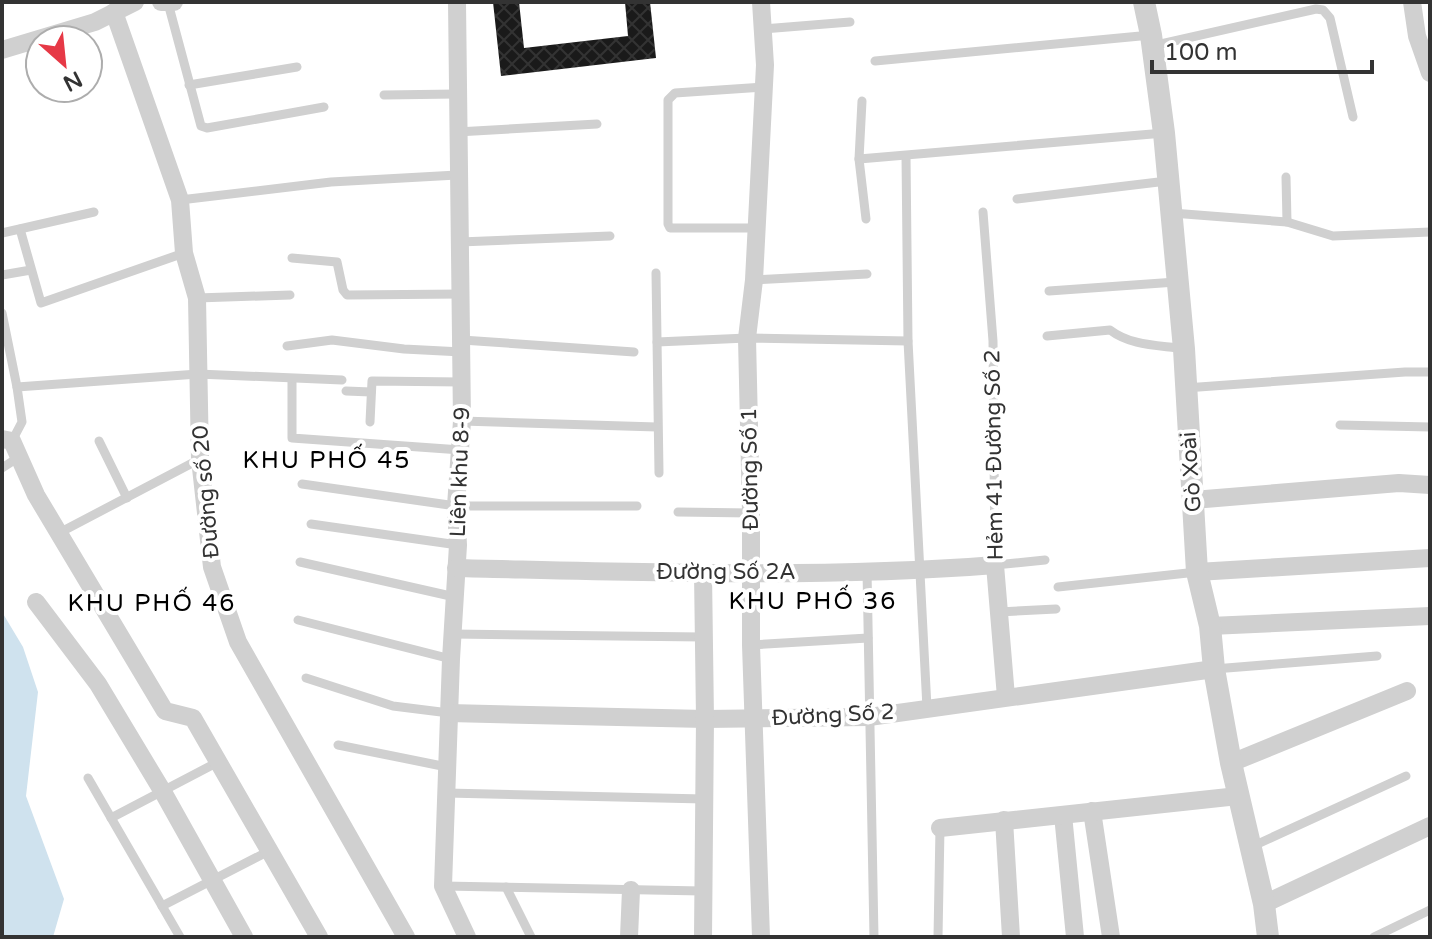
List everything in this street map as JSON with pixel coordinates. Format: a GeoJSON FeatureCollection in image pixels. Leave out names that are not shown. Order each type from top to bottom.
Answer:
{"type":"FeatureCollection","features":[{"type":"Feature","properties":{"kind":"street"},"geometry":{"type":"LineString","coordinates":[[2,50],[95,22],[135,2]]}},
{"type":"Feature","properties":{"kind":"street"},"geometry":{"type":"LineString","coordinates":[[161,2],[174,2]]}},
{"type":"Feature","properties":{"kind":"street","name":"Liên khu 8-9"},"geometry":{"type":"LineString","coordinates":[[457,2],[462,421],[456,506],[458,545],[443,886],[467,937]]}},
{"type":"Feature","properties":{"kind":"street","name":"Đường Số 1"},"geometry":{"type":"LineString","coordinates":[[761,2],[764,87],[754,280],[747,338],[751,645],[761,937]]}},
{"type":"Feature","properties":{"kind":"street","name":"Gò Xoài"},"geometry":{"type":"LineString","coordinates":[[1144,2],[1164,133],[1184,349],[1197,572],[1210,626],[1214,669],[1231,763],[1264,904],[1268,937]]}},
{"type":"Feature","properties":{"kind":"street"},"geometry":{"type":"LineString","coordinates":[[1412,2],[1417,36],[1430,73]]}},
{"type":"Feature","properties":{"kind":"street","name":"Đường số 20"},"geometry":{"type":"LineString","coordinates":[[114,12],[180,200],[184,253],[197,298],[200,459],[212,567],[238,642],[406,937]]}},
{"type":"Feature","properties":{"kind":"street"},"geometry":{"type":"LineString","coordinates":[[11,446],[36,495],[165,711],[193,718],[319,937]]}},
{"type":"Feature","properties":{"kind":"street"},"geometry":{"type":"LineString","coordinates":[[1193,500],[1399,483],[1430,485]]}},
{"type":"Feature","properties":{"kind":"street"},"geometry":{"type":"LineString","coordinates":[[1197,572],[1430,558]]}},
{"type":"Feature","properties":{"kind":"street","name":"Đường Số 2A"},"geometry":{"type":"LineString","coordinates":[[456,568],[752,573],[921,571],[995,565]]}},
{"type":"Feature","properties":{"kind":"street","name":"Hẻm 41 Đường Số 2"},"geometry":{"type":"LineString","coordinates":[[995,565],[1006,697]]}},
{"type":"Feature","properties":{"kind":"street"},"geometry":{"type":"LineString","coordinates":[[703,573],[703,937]]}},
{"type":"Feature","properties":{"kind":"street"},"geometry":{"type":"LineString","coordinates":[[36,602],[98,684],[244,937]]}},
{"type":"Feature","properties":{"kind":"street"},"geometry":{"type":"LineString","coordinates":[[1210,626],[1430,616]]}},
{"type":"Feature","properties":{"kind":"street","name":"Đường Số 2"},"geometry":{"type":"LineString","coordinates":[[449,713],[705,719],[869,717],[1214,669]]}},
{"type":"Feature","properties":{"kind":"street"},"geometry":{"type":"LineString","coordinates":[[1231,763],[1407,691]]}},
{"type":"Feature","properties":{"kind":"street"},"geometry":{"type":"LineString","coordinates":[[940,828],[1238,796]]}},
{"type":"Feature","properties":{"kind":"street"},"geometry":{"type":"LineString","coordinates":[[1092,811],[1111,937]]}},
{"type":"Feature","properties":{"kind":"street"},"geometry":{"type":"LineString","coordinates":[[1063,815],[1075,937]]}},
{"type":"Feature","properties":{"kind":"street"},"geometry":{"type":"LineString","coordinates":[[1004,820],[1011,937]]}},
{"type":"Feature","properties":{"kind":"street"},"geometry":{"type":"LineString","coordinates":[[1264,904],[1430,826]]}},
{"type":"Feature","properties":{"kind":"street"},"geometry":{"type":"LineString","coordinates":[[629,937],[631,890]]}},
{"type":"Feature","properties":{"kind":"lane"},"geometry":{"type":"LineString","coordinates":[[168,3],[198,122],[207,128],[324,107]]}},
{"type":"Feature","properties":{"kind":"lane"},"geometry":{"type":"LineString","coordinates":[[875,61],[1152,41],[1323,10],[1330,18],[1353,117]]}},
{"type":"Feature","properties":{"kind":"lane"},"geometry":{"type":"LineString","coordinates":[[763,29],[850,22]]}},
{"type":"Feature","properties":{"kind":"lane"},"geometry":{"type":"LineString","coordinates":[[189,85],[297,67]]}},
{"type":"Feature","properties":{"kind":"lane"},"geometry":{"type":"LineString","coordinates":[[756,228],[670,228],[668,100],[675,93],[764,87]]}},
{"type":"Feature","properties":{"kind":"lane"},"geometry":{"type":"LineString","coordinates":[[384,95],[456,94]]}},
{"type":"Feature","properties":{"kind":"lane"},"geometry":{"type":"LineString","coordinates":[[862,101],[859,159],[866,219]]}},
{"type":"Feature","properties":{"kind":"lane"},"geometry":{"type":"LineString","coordinates":[[457,132],[597,124]]}},
{"type":"Feature","properties":{"kind":"lane"},"geometry":{"type":"LineString","coordinates":[[859,159],[1164,133]]}},
{"type":"Feature","properties":{"kind":"lane"},"geometry":{"type":"LineString","coordinates":[[906,156],[908,341],[927,708]]}},
{"type":"Feature","properties":{"kind":"lane"},"geometry":{"type":"LineString","coordinates":[[180,200],[331,182],[457,175]]}},
{"type":"Feature","properties":{"kind":"lane"},"geometry":{"type":"LineString","coordinates":[[1286,177],[1287,222]]}},
{"type":"Feature","properties":{"kind":"lane"},"geometry":{"type":"LineString","coordinates":[[1017,199],[1167,181]]}},
{"type":"Feature","properties":{"kind":"lane"},"geometry":{"type":"LineString","coordinates":[[2,233],[94,212]]}},
{"type":"Feature","properties":{"kind":"lane","name":"Hẻm 41 Đường Số 2"},"geometry":{"type":"LineString","coordinates":[[983,212],[993,341],[995,565]]}},
{"type":"Feature","properties":{"kind":"lane"},"geometry":{"type":"LineString","coordinates":[[1171,213],[1287,222],[1333,236],[1430,232]]}},
{"type":"Feature","properties":{"kind":"lane"},"geometry":{"type":"LineString","coordinates":[[20,229],[41,303],[184,253]]}},
{"type":"Feature","properties":{"kind":"lane"},"geometry":{"type":"LineString","coordinates":[[460,242],[610,236]]}},
{"type":"Feature","properties":{"kind":"lane"},"geometry":{"type":"LineString","coordinates":[[292,258],[337,262],[347,295],[462,294]]}},
{"type":"Feature","properties":{"kind":"lane"},"geometry":{"type":"LineString","coordinates":[[2,275],[31,270]]}},
{"type":"Feature","properties":{"kind":"lane"},"geometry":{"type":"LineString","coordinates":[[656,273],[659,473]]}},
{"type":"Feature","properties":{"kind":"lane"},"geometry":{"type":"LineString","coordinates":[[754,280],[867,274]]}},
{"type":"Feature","properties":{"kind":"lane"},"geometry":{"type":"LineString","coordinates":[[1049,291],[1176,282]]}},
{"type":"Feature","properties":{"kind":"lane"},"geometry":{"type":"LineString","coordinates":[[197,298],[290,295]]}},
{"type":"Feature","properties":{"kind":"lane"},"geometry":{"type":"LineString","coordinates":[[2,313],[22,422],[2,468]]}},
{"type":"Feature","properties":{"kind":"lane"},"geometry":{"type":"LineString","coordinates":[[1047,336],[1110,330],[1121,338],[1138,343],[1184,349]]}},
{"type":"Feature","properties":{"kind":"lane"},"geometry":{"type":"LineString","coordinates":[[657,342],[747,338],[908,341]]}},
{"type":"Feature","properties":{"kind":"lane"},"geometry":{"type":"LineString","coordinates":[[287,346],[332,340],[404,349],[462,346],[634,352]]}},
{"type":"Feature","properties":{"kind":"lane"},"geometry":{"type":"LineString","coordinates":[[1185,388],[1430,372]]}},
{"type":"Feature","properties":{"kind":"lane"},"geometry":{"type":"LineString","coordinates":[[17,387],[198,374],[292,379],[371,392]]}},
{"type":"Feature","properties":{"kind":"lane"},"geometry":{"type":"LineString","coordinates":[[292,379],[292,438],[461,450]]}},
{"type":"Feature","properties":{"kind":"lane"},"geometry":{"type":"LineString","coordinates":[[370,422],[372,381],[462,382]]}},
{"type":"Feature","properties":{"kind":"lane"},"geometry":{"type":"LineString","coordinates":[[462,421],[657,427]]}},
{"type":"Feature","properties":{"kind":"lane"},"geometry":{"type":"LineString","coordinates":[[1340,425],[1430,427]]}},
{"type":"Feature","properties":{"kind":"lane"},"geometry":{"type":"LineString","coordinates":[[99,441],[127,498]]}},
{"type":"Feature","properties":{"kind":"lane"},"geometry":{"type":"LineString","coordinates":[[59,533],[200,459]]}},
{"type":"Feature","properties":{"kind":"lane"},"geometry":{"type":"LineString","coordinates":[[302,484],[456,506],[637,506]]}},
{"type":"Feature","properties":{"kind":"lane"},"geometry":{"type":"LineString","coordinates":[[678,512],[751,513]]}},
{"type":"Feature","properties":{"kind":"lane"},"geometry":{"type":"LineString","coordinates":[[311,524],[458,545]]}},
{"type":"Feature","properties":{"kind":"lane"},"geometry":{"type":"LineString","coordinates":[[995,565],[1045,560]]}},
{"type":"Feature","properties":{"kind":"lane"},"geometry":{"type":"LineString","coordinates":[[300,562],[455,597]]}},
{"type":"Feature","properties":{"kind":"lane"},"geometry":{"type":"LineString","coordinates":[[867,571],[874,937]]}},
{"type":"Feature","properties":{"kind":"lane"},"geometry":{"type":"LineString","coordinates":[[1058,587],[1197,572]]}},
{"type":"Feature","properties":{"kind":"lane"},"geometry":{"type":"LineString","coordinates":[[999,612],[1056,609]]}},
{"type":"Feature","properties":{"kind":"lane"},"geometry":{"type":"LineString","coordinates":[[298,620],[451,659]]}},
{"type":"Feature","properties":{"kind":"lane"},"geometry":{"type":"LineString","coordinates":[[452,634],[703,637]]}},
{"type":"Feature","properties":{"kind":"lane"},"geometry":{"type":"LineString","coordinates":[[751,645],[868,638]]}},
{"type":"Feature","properties":{"kind":"lane"},"geometry":{"type":"LineString","coordinates":[[1214,669],[1377,656]]}},
{"type":"Feature","properties":{"kind":"lane"},"geometry":{"type":"LineString","coordinates":[[306,678],[393,706],[449,713]]}},
{"type":"Feature","properties":{"kind":"lane"},"geometry":{"type":"LineString","coordinates":[[338,745],[447,767]]}},
{"type":"Feature","properties":{"kind":"lane"},"geometry":{"type":"LineString","coordinates":[[111,818],[218,762]]}},
{"type":"Feature","properties":{"kind":"lane"},"geometry":{"type":"LineString","coordinates":[[1251,847],[1406,776]]}},
{"type":"Feature","properties":{"kind":"lane"},"geometry":{"type":"LineString","coordinates":[[88,778],[180,937]]}},
{"type":"Feature","properties":{"kind":"lane"},"geometry":{"type":"LineString","coordinates":[[447,793],[704,799]]}},
{"type":"Feature","properties":{"kind":"lane"},"geometry":{"type":"LineString","coordinates":[[938,937],[940,828]]}},
{"type":"Feature","properties":{"kind":"lane"},"geometry":{"type":"LineString","coordinates":[[162,906],[269,851]]}},
{"type":"Feature","properties":{"kind":"lane"},"geometry":{"type":"LineString","coordinates":[[443,886],[702,891]]}},
{"type":"Feature","properties":{"kind":"lane"},"geometry":{"type":"LineString","coordinates":[[506,887],[531,937]]}},
{"type":"Feature","properties":{"kind":"lane"},"geometry":{"type":"LineString","coordinates":[[1374,937],[1430,910]]}},
{"type":"Feature","properties":{"kind":"water"},"geometry":{"type":"Polygon","coordinates":[[[2,612],[23,647],[38,692],[26,796],[64,899],[53,937],[2,937],[2,612]]]}},
{"type":"Feature","properties":{"kind":"building"},"geometry":{"type":"Polygon","coordinates":[[[493,2],[519,2],[524,48],[628,36],[625,2],[650,2],[656,58],[501,76],[493,2]]]}},
{"type":"Feature","properties":{"kind":"district","name":"KHU PHỐ 45"},"geometry":{"type":"Point","coordinates":[327,460]}},
{"type":"Feature","properties":{"kind":"district","name":"KHU PHỐ 36"},"geometry":{"type":"Point","coordinates":[813,601]}},
{"type":"Feature","properties":{"kind":"district","name":"KHU PHỐ 46"},"geometry":{"type":"Point","coordinates":[152,603]}}]}
